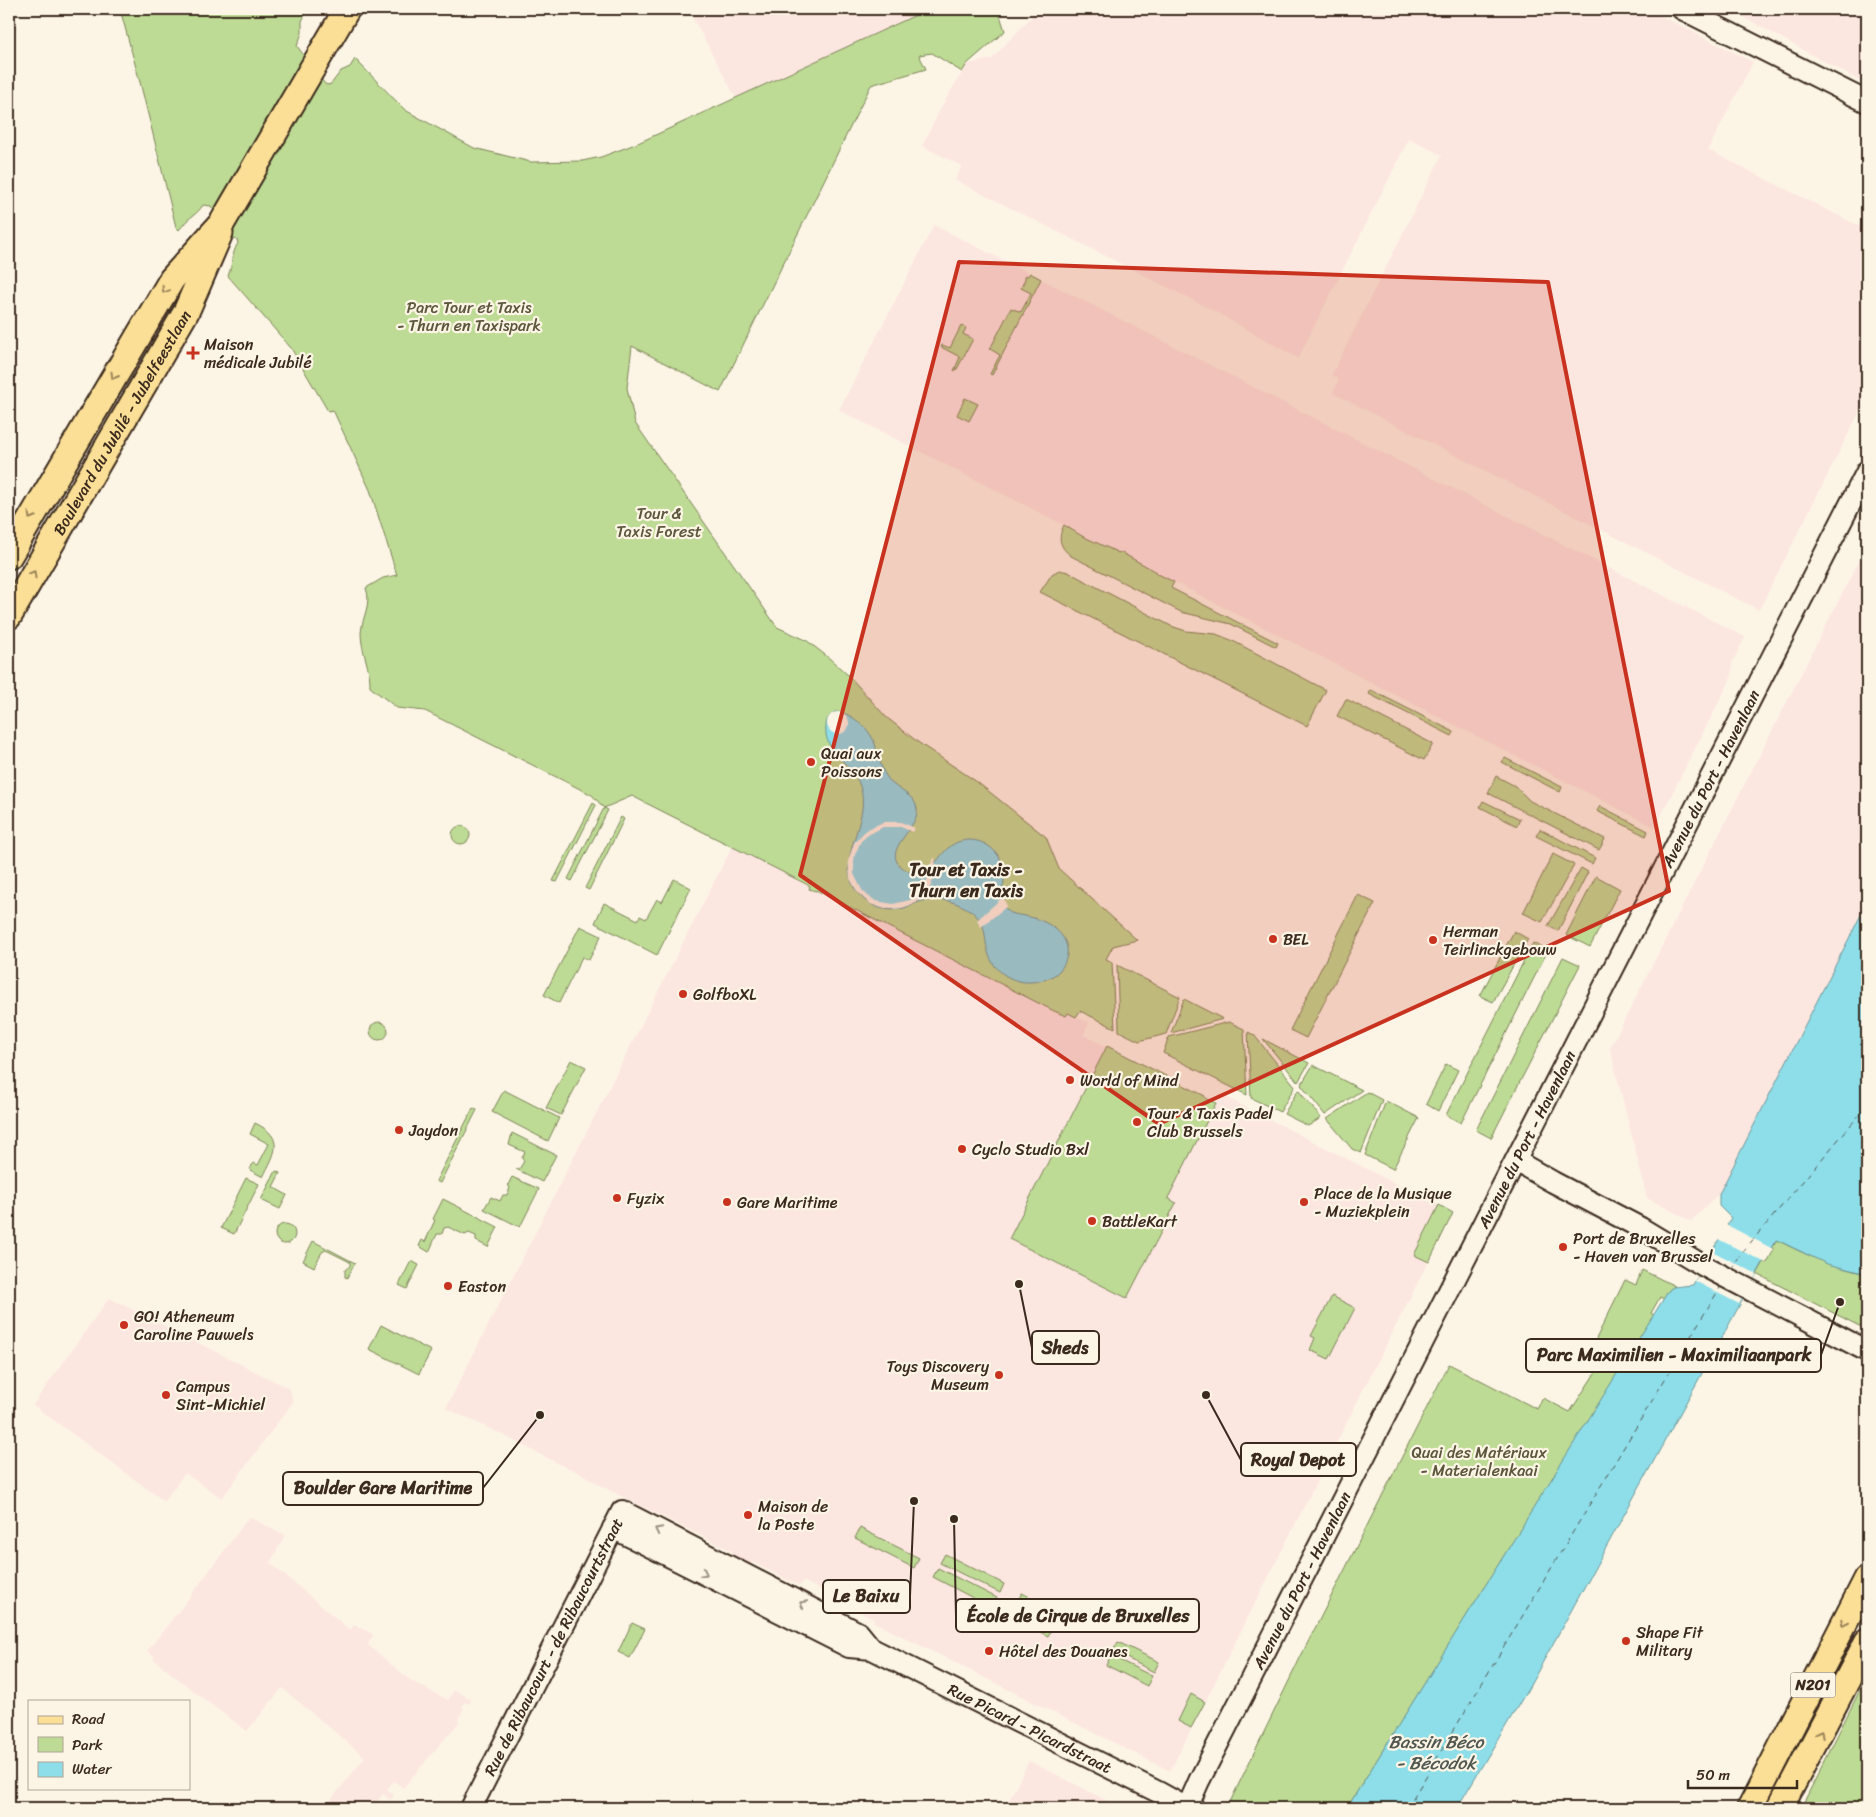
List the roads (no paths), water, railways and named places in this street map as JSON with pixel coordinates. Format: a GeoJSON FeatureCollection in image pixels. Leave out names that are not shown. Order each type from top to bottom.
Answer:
{"type":"FeatureCollection","features":[{"type":"Feature","properties":{"kind":"main road","name":"Boulevard du Jubilé - Jubelfeestlaan"},"geometry":{"type":"LineString","coordinates":[[9,556],[172,279],[222,223],[346,9]]}},
{"type":"Feature","properties":{"kind":"main road","name":"Boulevard du Jubilé - Jubelfeestlaan"},"geometry":{"type":"LineString","coordinates":[[9,616],[186,312],[201,281],[222,223]]}},
{"type":"Feature","properties":{"kind":"main road","name":"N201"},"geometry":{"type":"LineString","coordinates":[[1750,1808],[1867,1580]]}},
{"type":"Feature","properties":{"kind":"main road","name":"N201"},"geometry":{"type":"LineString","coordinates":[[1780,1808],[1867,1642]]}},
{"type":"Feature","properties":{"kind":"street"},"geometry":{"type":"LineString","coordinates":[[1682,9],[1867,102]]}},
{"type":"Feature","properties":{"kind":"street","name":"Avenue du Port - Havenlaan"},"geometry":{"type":"LineString","coordinates":[[1187,1808],[1867,471]]}},
{"type":"Feature","properties":{"kind":"street"},"geometry":{"type":"LineString","coordinates":[[1516,1161],[1640,1228],[1704,1266],[1867,1351]]}},
{"type":"Feature","properties":{"kind":"street","name":"Rue Picard - Picardstraat"},"geometry":{"type":"LineString","coordinates":[[618,1520],[859,1633],[872,1649],[1187,1808]]}},
{"type":"Feature","properties":{"kind":"street","name":"Rue de Ribaucourt - de Ribaucourtstraat"},"geometry":{"type":"LineString","coordinates":[[471,1808],[618,1520]]}},
{"type":"Feature","properties":{"kind":"water"},"geometry":{"type":"Polygon","coordinates":[[[835,712],[848,715],[865,727],[874,742],[881,765],[889,780],[916,804],[916,817],[897,849],[895,856],[898,863],[908,871],[919,872],[930,867],[948,848],[960,841],[977,841],[990,847],[996,852],[1003,865],[1004,880],[1001,898],[1004,907],[1011,913],[1032,917],[1045,922],[1062,935],[1067,948],[1067,957],[1057,973],[1046,979],[1030,982],[1010,978],[1004,974],[994,965],[991,959],[983,925],[980,920],[961,905],[950,901],[932,900],[891,910],[879,908],[862,898],[851,880],[849,868],[850,854],[863,800],[856,778],[829,744],[826,736],[827,720],[835,712]]]}},
{"type":"Feature","properties":{"kind":"water","name":"Bassin Béco - Bécodok"},"geometry":{"type":"Polygon","coordinates":[[[1867,903],[1867,1274],[1827,1264],[1777,1240],[1775,1241],[1528,1689],[1457,1808],[1347,1808],[1669,1290],[1673,1287],[1693,1285],[1731,1218],[1719,1206],[1719,1194],[1867,903]]]}},
{"type":"Feature","properties":{"kind":"place","name":"Maison médicale Jubilé"},"geometry":{"type":"Point","coordinates":[193,353]}},
{"type":"Feature","properties":{"kind":"place","name":"Quai aux Poissons"},"geometry":{"type":"Point","coordinates":[811,762]}},
{"type":"Feature","properties":{"kind":"place","name":"BEL"},"geometry":{"type":"Point","coordinates":[1273,939]}},
{"type":"Feature","properties":{"kind":"place","name":"Herman Teirlinckgebouw"},"geometry":{"type":"Point","coordinates":[1433,940]}},
{"type":"Feature","properties":{"kind":"place","name":"GolfboXL"},"geometry":{"type":"Point","coordinates":[683,994]}},
{"type":"Feature","properties":{"kind":"place","name":"World of Mind"},"geometry":{"type":"Point","coordinates":[1070,1080]}},
{"type":"Feature","properties":{"kind":"place","name":"Tour & Taxis Padel Club Brussels"},"geometry":{"type":"Point","coordinates":[1137,1122]}},
{"type":"Feature","properties":{"kind":"place","name":"Jaydon"},"geometry":{"type":"Point","coordinates":[399,1130]}},
{"type":"Feature","properties":{"kind":"place","name":"Cyclo Studio Bxl"},"geometry":{"type":"Point","coordinates":[962,1149]}},
{"type":"Feature","properties":{"kind":"place","name":"Fyzix"},"geometry":{"type":"Point","coordinates":[617,1198]}},
{"type":"Feature","properties":{"kind":"place","name":"Gare Maritime"},"geometry":{"type":"Point","coordinates":[727,1202]}},
{"type":"Feature","properties":{"kind":"place","name":"Place de la Musique - Muziekplein"},"geometry":{"type":"Point","coordinates":[1304,1202]}},
{"type":"Feature","properties":{"kind":"place","name":"BattleKart"},"geometry":{"type":"Point","coordinates":[1092,1221]}},
{"type":"Feature","properties":{"kind":"place","name":"Port de Bruxelles - Haven van Brussel"},"geometry":{"type":"Point","coordinates":[1563,1247]}},
{"type":"Feature","properties":{"kind":"place","name":"Sheds"},"geometry":{"type":"Point","coordinates":[1019,1284]}},
{"type":"Feature","properties":{"kind":"place","name":"Easton"},"geometry":{"type":"Point","coordinates":[448,1286]}},
{"type":"Feature","properties":{"kind":"place","name":"Parc Maximilien - Maximiliaanpark"},"geometry":{"type":"Point","coordinates":[1840,1302]}},
{"type":"Feature","properties":{"kind":"place","name":"GO! Atheneum Caroline Pauwels"},"geometry":{"type":"Point","coordinates":[124,1325]}},
{"type":"Feature","properties":{"kind":"place","name":"Toys Discovery Museum"},"geometry":{"type":"Point","coordinates":[999,1375]}},
{"type":"Feature","properties":{"kind":"place","name":"Campus Sint-Michiel"},"geometry":{"type":"Point","coordinates":[166,1395]}},
{"type":"Feature","properties":{"kind":"place","name":"Royal Depot"},"geometry":{"type":"Point","coordinates":[1206,1395]}},
{"type":"Feature","properties":{"kind":"place","name":"Boulder Gare Maritime"},"geometry":{"type":"Point","coordinates":[540,1415]}},
{"type":"Feature","properties":{"kind":"place","name":"Le Baixu"},"geometry":{"type":"Point","coordinates":[914,1501]}},
{"type":"Feature","properties":{"kind":"place","name":"Maison de la Poste"},"geometry":{"type":"Point","coordinates":[748,1515]}},
{"type":"Feature","properties":{"kind":"place","name":"École de Cirque de Bruxelles"},"geometry":{"type":"Point","coordinates":[954,1519]}},
{"type":"Feature","properties":{"kind":"place","name":"Shape Fit Military"},"geometry":{"type":"Point","coordinates":[1626,1641]}},
{"type":"Feature","properties":{"kind":"place","name":"Hôtel des Douanes"},"geometry":{"type":"Point","coordinates":[989,1651]}},
{"type":"Feature","properties":{"kind":"district","name":"Tour et Taxis - Thurn en Taxis"},"geometry":{"type":"Point","coordinates":[966,880]}},
{"type":"Feature","properties":{"kind":"park label","name":"Parc Tour et Taxis - Thurn en Taxispark"},"geometry":{"type":"Point","coordinates":[469,316]}},
{"type":"Feature","properties":{"kind":"park label","name":"Tour & Taxis Forest"},"geometry":{"type":"Point","coordinates":[659,522]}},
{"type":"Feature","properties":{"kind":"park label","name":"Quai des Matériaux - Materialenkaai"},"geometry":{"type":"Point","coordinates":[1479,1461]}}]}
